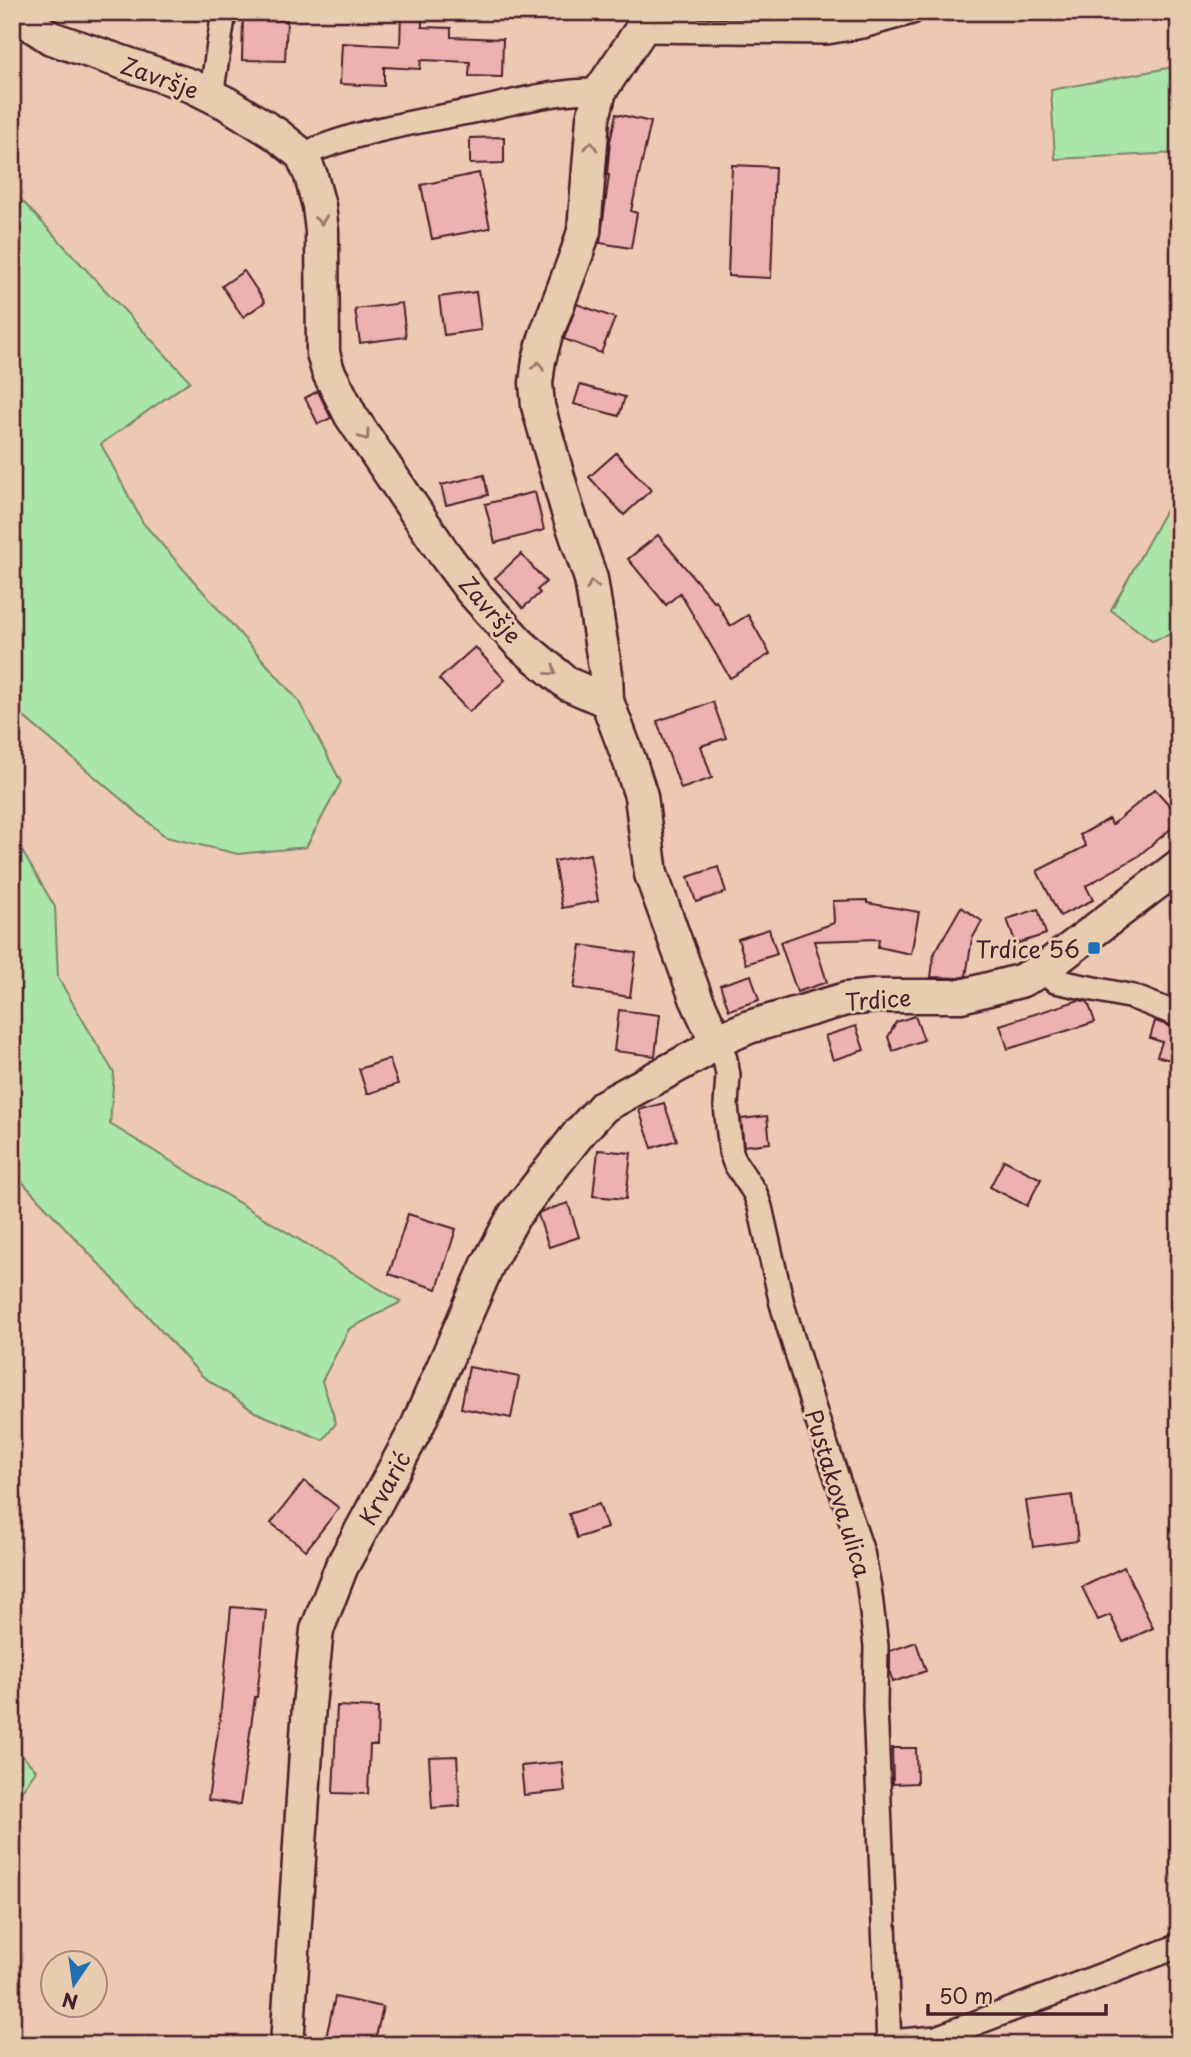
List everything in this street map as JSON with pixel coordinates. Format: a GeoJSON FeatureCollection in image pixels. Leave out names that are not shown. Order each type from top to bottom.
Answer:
{"type":"FeatureCollection","features":[{"type":"Feature","properties":{"kind":"street","name":"Završje"},"geometry":{"type":"LineString","coordinates":[[12,12],[51,38],[163,75],[211,96],[276,134],[302,155],[319,206],[322,231],[323,353],[328,371],[352,416],[471,590],[520,644],[568,684],[607,701]]}},
{"type":"Feature","properties":{"kind":"street"},"geometry":{"type":"LineString","coordinates":[[211,96],[224,12]]}},
{"type":"Feature","properties":{"kind":"street"},"geometry":{"type":"LineString","coordinates":[[716,1041],[696,998],[655,884],[641,796],[607,701],[606,674],[591,579],[538,406],[536,383],[539,360],[584,231],[593,118],[600,91],[645,21],[827,32],[863,26],[912,12]]}},
{"type":"Feature","properties":{"kind":"street"},"geometry":{"type":"LineString","coordinates":[[302,155],[372,131],[559,93],[600,91]]}},
{"type":"Feature","properties":{"kind":"street","name":"Trdice"},"geometry":{"type":"LineString","coordinates":[[716,1041],[748,1027],[846,999],[877,996],[961,996],[1020,981],[1041,971],[1179,866]]}},
{"type":"Feature","properties":{"kind":"street"},"geometry":{"type":"LineString","coordinates":[[1041,971],[1055,981],[1133,997],[1179,1015]]}},
{"type":"Feature","properties":{"kind":"street","name":"Pustakova ulica"},"geometry":{"type":"LineString","coordinates":[[716,1041],[725,1059],[728,1075],[726,1106],[731,1152],[735,1163],[755,1193],[760,1207],[782,1304],[862,1552],[869,1587],[876,1646],[875,1706],[890,2043]]}},
{"type":"Feature","properties":{"kind":"street","name":"Krvarić"},"geometry":{"type":"LineString","coordinates":[[287,2045],[309,1705],[317,1630],[341,1568],[417,1427],[488,1264],[514,1216],[604,1105],[701,1053],[716,1041]]}},
{"type":"Feature","properties":{"kind":"street"},"geometry":{"type":"LineString","coordinates":[[890,2043],[936,2038],[1179,1946]]}},
{"type":"Feature","properties":{"kind":"green space"},"geometry":{"type":"Polygon","coordinates":[[[1179,66],[1179,153],[1055,159],[1051,90],[1179,66]]]}},
{"type":"Feature","properties":{"kind":"green space"},"geometry":{"type":"Polygon","coordinates":[[[12,190],[190,381],[101,444],[143,523],[298,700],[341,782],[306,847],[238,854],[166,837],[12,707],[12,190]]]}},
{"type":"Feature","properties":{"kind":"green space"},"geometry":{"type":"Polygon","coordinates":[[[1179,486],[1179,631],[1152,641],[1111,610],[1179,486]]]}},
{"type":"Feature","properties":{"kind":"green space"},"geometry":{"type":"Polygon","coordinates":[[[12,834],[55,907],[58,978],[114,1073],[110,1124],[401,1302],[349,1329],[322,1381],[336,1423],[323,1440],[255,1412],[201,1375],[12,1171],[12,834]]]}},
{"type":"Feature","properties":{"kind":"green space"},"geometry":{"type":"Polygon","coordinates":[[[12,1745],[36,1770],[12,1805],[12,1745]]]}},
{"type":"Feature","properties":{"kind":"building"},"geometry":{"type":"Polygon","coordinates":[[[401,13],[422,13],[422,27],[451,28],[451,37],[503,39],[502,77],[469,76],[470,62],[421,60],[420,69],[384,67],[384,86],[340,84],[342,43],[400,46],[401,13]]]}},
{"type":"Feature","properties":{"kind":"building"},"geometry":{"type":"Polygon","coordinates":[[[243,19],[287,20],[285,61],[242,60],[243,19]]]}},
{"type":"Feature","properties":{"kind":"building"},"geometry":{"type":"Polygon","coordinates":[[[616,114],[651,122],[631,211],[637,213],[631,248],[600,243],[609,175],[610,142],[616,114]]]}},
{"type":"Feature","properties":{"kind":"building"},"geometry":{"type":"Polygon","coordinates":[[[504,137],[504,163],[470,164],[470,138],[504,137]]]}},
{"type":"Feature","properties":{"kind":"building"},"geometry":{"type":"Polygon","coordinates":[[[732,165],[775,167],[771,278],[728,276],[732,165]]]}},
{"type":"Feature","properties":{"kind":"building"},"geometry":{"type":"Polygon","coordinates":[[[479,173],[490,228],[432,239],[421,185],[479,173]]]}},
{"type":"Feature","properties":{"kind":"building"},"geometry":{"type":"Polygon","coordinates":[[[244,271],[265,302],[243,317],[222,286],[244,271]]]}},
{"type":"Feature","properties":{"kind":"building"},"geometry":{"type":"Polygon","coordinates":[[[476,292],[481,330],[444,335],[439,297],[476,292]]]}},
{"type":"Feature","properties":{"kind":"building"},"geometry":{"type":"Polygon","coordinates":[[[402,303],[406,337],[360,343],[355,309],[402,303]]]}},
{"type":"Feature","properties":{"kind":"building"},"geometry":{"type":"Polygon","coordinates":[[[577,304],[615,318],[601,353],[564,339],[577,304]]]}},
{"type":"Feature","properties":{"kind":"building"},"geometry":{"type":"Polygon","coordinates":[[[580,385],[625,397],[619,416],[574,404],[580,385]]]}},
{"type":"Feature","properties":{"kind":"building"},"geometry":{"type":"Polygon","coordinates":[[[318,391],[331,418],[318,424],[305,398],[318,391]]]}},
{"type":"Feature","properties":{"kind":"building"},"geometry":{"type":"Polygon","coordinates":[[[616,453],[651,490],[624,515],[589,477],[616,453]]]}},
{"type":"Feature","properties":{"kind":"building"},"geometry":{"type":"Polygon","coordinates":[[[484,475],[488,495],[446,505],[441,485],[484,475]]]}},
{"type":"Feature","properties":{"kind":"building"},"geometry":{"type":"Polygon","coordinates":[[[535,492],[544,530],[495,543],[485,504],[535,492]]]}},
{"type":"Feature","properties":{"kind":"building"},"geometry":{"type":"Polygon","coordinates":[[[658,535],[714,602],[716,601],[730,626],[748,615],[770,654],[730,678],[680,593],[666,605],[628,559],[658,535]]]}},
{"type":"Feature","properties":{"kind":"building"},"geometry":{"type":"Polygon","coordinates":[[[521,554],[546,582],[537,590],[540,593],[523,608],[495,578],[521,554]]]}},
{"type":"Feature","properties":{"kind":"building"},"geometry":{"type":"Polygon","coordinates":[[[475,647],[505,680],[469,712],[439,679],[475,647]]]}},
{"type":"Feature","properties":{"kind":"building"},"geometry":{"type":"Polygon","coordinates":[[[713,702],[726,738],[701,746],[712,778],[681,789],[657,721],[713,702]]]}},
{"type":"Feature","properties":{"kind":"building"},"geometry":{"type":"Polygon","coordinates":[[[1155,789],[1179,816],[1179,822],[1137,857],[1086,886],[1093,900],[1060,916],[1037,871],[1086,846],[1080,835],[1109,819],[1112,825],[1155,789]]]}},
{"type":"Feature","properties":{"kind":"building"},"geometry":{"type":"Polygon","coordinates":[[[590,854],[598,901],[562,908],[554,861],[590,854]]]}},
{"type":"Feature","properties":{"kind":"building"},"geometry":{"type":"Polygon","coordinates":[[[718,867],[726,892],[696,902],[688,877],[718,867]]]}},
{"type":"Feature","properties":{"kind":"building"},"geometry":{"type":"Polygon","coordinates":[[[867,900],[867,903],[919,912],[911,954],[878,947],[879,939],[814,941],[827,982],[797,992],[780,942],[834,923],[833,901],[867,900]]]}},
{"type":"Feature","properties":{"kind":"building"},"geometry":{"type":"Polygon","coordinates":[[[961,907],[982,921],[972,939],[966,976],[931,977],[934,954],[961,907]]]}},
{"type":"Feature","properties":{"kind":"building"},"geometry":{"type":"Polygon","coordinates":[[[1038,909],[1046,934],[1016,944],[1007,919],[1038,909]]]}},
{"type":"Feature","properties":{"kind":"building"},"geometry":{"type":"Polygon","coordinates":[[[769,929],[777,954],[746,964],[738,939],[769,929]]]}},
{"type":"Feature","properties":{"kind":"building"},"geometry":{"type":"Polygon","coordinates":[[[581,945],[636,953],[630,997],[574,988],[581,945]]]}},
{"type":"Feature","properties":{"kind":"building"},"geometry":{"type":"Polygon","coordinates":[[[751,975],[759,1000],[729,1010],[720,985],[751,975]]]}},
{"type":"Feature","properties":{"kind":"building"},"geometry":{"type":"Polygon","coordinates":[[[1079,1000],[1088,1002],[1095,1022],[1008,1049],[1000,1025],[1079,1000]]]}},
{"type":"Feature","properties":{"kind":"building"},"geometry":{"type":"Polygon","coordinates":[[[619,1010],[660,1015],[655,1056],[614,1051],[619,1010]]]}},
{"type":"Feature","properties":{"kind":"building"},"geometry":{"type":"Polygon","coordinates":[[[915,1016],[924,1040],[893,1051],[888,1037],[896,1022],[915,1016]]]}},
{"type":"Feature","properties":{"kind":"building"},"geometry":{"type":"Polygon","coordinates":[[[1155,1021],[1179,1029],[1179,1063],[1157,1056],[1162,1042],[1150,1038],[1155,1021]]]}},
{"type":"Feature","properties":{"kind":"building"},"geometry":{"type":"Polygon","coordinates":[[[856,1026],[864,1050],[833,1060],[825,1036],[856,1026]]]}},
{"type":"Feature","properties":{"kind":"building"},"geometry":{"type":"Polygon","coordinates":[[[389,1059],[398,1084],[367,1094],[359,1069],[389,1059]]]}},
{"type":"Feature","properties":{"kind":"building"},"geometry":{"type":"Polygon","coordinates":[[[664,1103],[677,1140],[652,1148],[639,1110],[664,1103]]]}},
{"type":"Feature","properties":{"kind":"building"},"geometry":{"type":"Polygon","coordinates":[[[767,1116],[770,1143],[744,1146],[741,1119],[767,1116]]]}},
{"type":"Feature","properties":{"kind":"building"},"geometry":{"type":"Polygon","coordinates":[[[598,1150],[631,1153],[626,1199],[593,1196],[598,1150]]]}},
{"type":"Feature","properties":{"kind":"building"},"geometry":{"type":"Polygon","coordinates":[[[1004,1160],[1041,1179],[1027,1206],[990,1187],[1004,1160]]]}},
{"type":"Feature","properties":{"kind":"building"},"geometry":{"type":"Polygon","coordinates":[[[568,1203],[579,1237],[549,1247],[538,1215],[568,1203]]]}},
{"type":"Feature","properties":{"kind":"building"},"geometry":{"type":"Polygon","coordinates":[[[408,1214],[456,1229],[437,1289],[389,1274],[408,1214]]]}},
{"type":"Feature","properties":{"kind":"building"},"geometry":{"type":"Polygon","coordinates":[[[469,1367],[519,1377],[511,1418],[461,1408],[469,1367]]]}},
{"type":"Feature","properties":{"kind":"building"},"geometry":{"type":"Polygon","coordinates":[[[304,1481],[339,1508],[306,1550],[271,1523],[304,1481]]]}},
{"type":"Feature","properties":{"kind":"building"},"geometry":{"type":"Polygon","coordinates":[[[1072,1495],[1078,1541],[1033,1547],[1026,1501],[1072,1495]]]}},
{"type":"Feature","properties":{"kind":"building"},"geometry":{"type":"Polygon","coordinates":[[[599,1504],[607,1528],[577,1538],[569,1514],[599,1504]]]}},
{"type":"Feature","properties":{"kind":"building"},"geometry":{"type":"Polygon","coordinates":[[[1124,1567],[1153,1628],[1123,1642],[1110,1615],[1098,1620],[1082,1587],[1124,1567]]]}},
{"type":"Feature","properties":{"kind":"building"},"geometry":{"type":"Polygon","coordinates":[[[231,1607],[266,1610],[257,1697],[240,1805],[208,1800],[220,1718],[231,1607]]]}},
{"type":"Feature","properties":{"kind":"building"},"geometry":{"type":"Polygon","coordinates":[[[916,1642],[926,1671],[893,1682],[890,1673],[890,1651],[916,1642]]]}},
{"type":"Feature","properties":{"kind":"building"},"geometry":{"type":"Polygon","coordinates":[[[337,1706],[378,1708],[377,1745],[370,1745],[368,1794],[333,1793],[337,1706]]]}},
{"type":"Feature","properties":{"kind":"building"},"geometry":{"type":"Polygon","coordinates":[[[892,1748],[916,1748],[917,1783],[893,1784],[892,1748]]]}},
{"type":"Feature","properties":{"kind":"building"},"geometry":{"type":"Polygon","coordinates":[[[457,1756],[460,1806],[432,1808],[429,1757],[457,1756]]]}},
{"type":"Feature","properties":{"kind":"building"},"geometry":{"type":"Polygon","coordinates":[[[562,1762],[565,1791],[524,1795],[521,1766],[562,1762]]]}},
{"type":"Feature","properties":{"kind":"building"},"geometry":{"type":"Polygon","coordinates":[[[335,1997],[383,2007],[374,2045],[337,2045],[325,2042],[335,1997]]]}},
{"type":"Feature","properties":{"kind":"place","name":"Trdice 56"},"geometry":{"type":"Point","coordinates":[1094,948]}}]}
